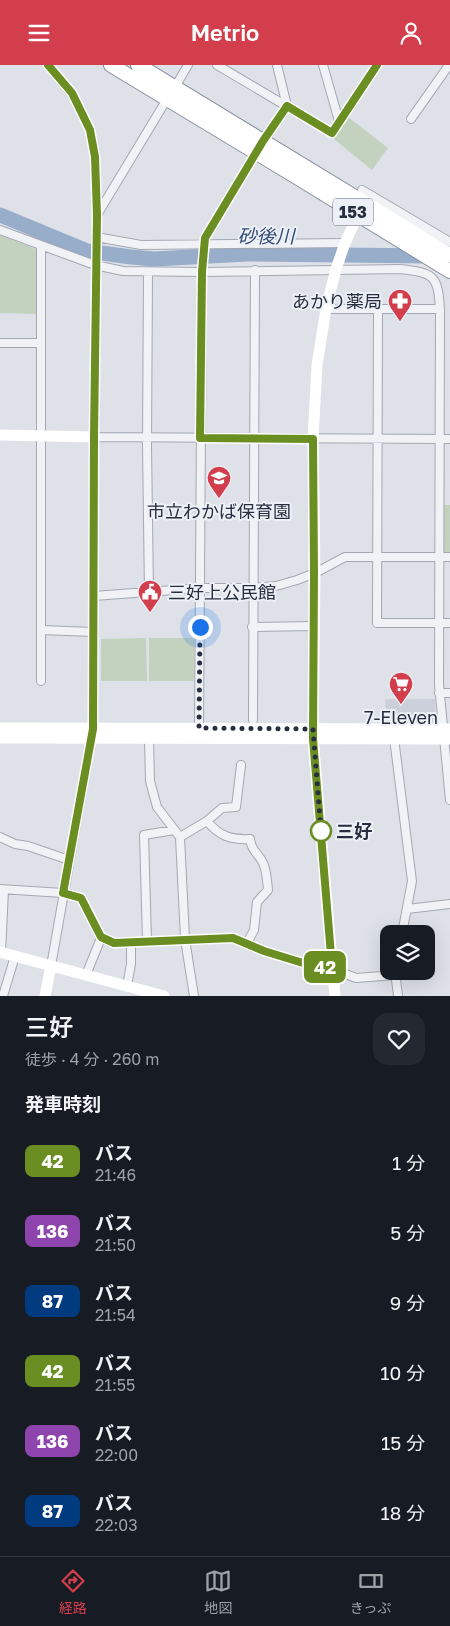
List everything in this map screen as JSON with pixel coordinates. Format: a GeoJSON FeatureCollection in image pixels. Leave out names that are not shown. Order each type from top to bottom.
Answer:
{"type":"FeatureCollection","features":[{"type":"Feature","properties":{"kind":"highway","name":"153"},"geometry":{"type":"LineString","coordinates":[[111,65],[166,99],[260,147],[449,249]]}},
{"type":"Feature","properties":{"kind":"highway","name":"153"},"geometry":{"type":"LineString","coordinates":[[138,65],[175,87],[434,269],[450,271]]}},
{"type":"Feature","properties":{"kind":"street"},"geometry":{"type":"LineString","coordinates":[[45,996],[92,734],[97,215],[95,157],[90,130],[72,93],[48,65]]}},
{"type":"Feature","properties":{"kind":"street"},"geometry":{"type":"LineString","coordinates":[[175,87],[188,65]]}},
{"type":"Feature","properties":{"kind":"street"},"geometry":{"type":"LineString","coordinates":[[217,65],[332,133],[371,69],[377,65]]}},
{"type":"Feature","properties":{"kind":"street"},"geometry":{"type":"LineString","coordinates":[[232,65],[235,75]]}},
{"type":"Feature","properties":{"kind":"street"},"geometry":{"type":"LineString","coordinates":[[199,728],[200,438],[204,244],[205,238],[287,106],[276,65]]}},
{"type":"Feature","properties":{"kind":"street"},"geometry":{"type":"LineString","coordinates":[[323,65],[340,121]]}},
{"type":"Feature","properties":{"kind":"street"},"geometry":{"type":"LineString","coordinates":[[411,119],[449,65]]}},
{"type":"Feature","properties":{"kind":"street"},"geometry":{"type":"LineString","coordinates":[[97,215],[166,99]]}},
{"type":"Feature","properties":{"kind":"street"},"geometry":{"type":"LineString","coordinates":[[362,190],[449,249]]}},
{"type":"Feature","properties":{"kind":"street"},"geometry":{"type":"LineString","coordinates":[[335,996],[313,734],[313,439],[317,365],[326,309],[336,269],[358,215]]}},
{"type":"Feature","properties":{"kind":"street"},"geometry":{"type":"LineString","coordinates":[[0,230],[41,246],[96,261],[123,271],[202,272],[434,269],[439,289],[440,309],[439,693],[446,734],[450,800]]}},
{"type":"Feature","properties":{"kind":"street"},"geometry":{"type":"LineString","coordinates":[[96,238],[141,245],[345,243]]}},
{"type":"Feature","properties":{"kind":"street"},"geometry":{"type":"LineString","coordinates":[[41,246],[41,681]]}},
{"type":"Feature","properties":{"kind":"street"},"geometry":{"type":"LineString","coordinates":[[253,720],[252,588],[255,271]]}},
{"type":"Feature","properties":{"kind":"street"},"geometry":{"type":"LineString","coordinates":[[148,272],[147,438],[149,593]]}},
{"type":"Feature","properties":{"kind":"street"},"geometry":{"type":"LineString","coordinates":[[326,309],[440,309]]}},
{"type":"Feature","properties":{"kind":"street"},"geometry":{"type":"LineString","coordinates":[[378,309],[376,438],[377,623],[450,623]]}},
{"type":"Feature","properties":{"kind":"street"},"geometry":{"type":"LineString","coordinates":[[0,343],[41,343]]}},
{"type":"Feature","properties":{"kind":"street"},"geometry":{"type":"LineString","coordinates":[[0,435],[147,438],[450,439]]}},
{"type":"Feature","properties":{"kind":"street"},"geometry":{"type":"LineString","coordinates":[[94,596],[276,586],[314,573],[345,557],[450,557]]}},
{"type":"Feature","properties":{"kind":"street"},"geometry":{"type":"LineString","coordinates":[[252,627],[314,626]]}},
{"type":"Feature","properties":{"kind":"street"},"geometry":{"type":"LineString","coordinates":[[41,630],[94,632]]}},
{"type":"Feature","properties":{"kind":"street"},"geometry":{"type":"LineString","coordinates":[[439,693],[450,693]]}},
{"type":"Feature","properties":{"kind":"street"},"geometry":{"type":"LineString","coordinates":[[0,728],[149,739],[313,734],[446,734]]}},
{"type":"Feature","properties":{"kind":"street"},"geometry":{"type":"LineString","coordinates":[[0,738],[199,728],[394,738],[446,734]]}},
{"type":"Feature","properties":{"kind":"street"},"geometry":{"type":"LineString","coordinates":[[394,738],[412,881],[404,925]]}},
{"type":"Feature","properties":{"kind":"street"},"geometry":{"type":"LineString","coordinates":[[149,739],[150,781],[157,807],[180,837],[185,939],[194,996]]}},
{"type":"Feature","properties":{"kind":"street"},"geometry":{"type":"LineString","coordinates":[[180,837],[207,821],[222,808],[236,807],[240,765]]}},
{"type":"Feature","properties":{"kind":"street"},"geometry":{"type":"LineString","coordinates":[[207,821],[220,835],[230,838],[250,839],[252,849],[262,861],[265,870],[268,890],[257,902],[254,930],[247,943]]}},
{"type":"Feature","properties":{"kind":"street"},"geometry":{"type":"LineString","coordinates":[[147,941],[144,835],[174,830]]}},
{"type":"Feature","properties":{"kind":"street"},"geometry":{"type":"LineString","coordinates":[[0,837],[15,844],[28,845],[69,860]]}},
{"type":"Feature","properties":{"kind":"street"},"geometry":{"type":"LineString","coordinates":[[164,996],[129,990],[86,975],[0,952],[2,890],[63,893],[81,898],[101,937],[114,943],[233,938],[264,951],[316,967],[332,969],[356,978],[380,975]]}},
{"type":"Feature","properties":{"kind":"street"},"geometry":{"type":"LineString","coordinates":[[407,909],[450,904]]}},
{"type":"Feature","properties":{"kind":"street"},"geometry":{"type":"LineString","coordinates":[[86,975],[101,937]]}},
{"type":"Feature","properties":{"kind":"street"},"geometry":{"type":"LineString","coordinates":[[129,990],[131,942]]}},
{"type":"Feature","properties":{"kind":"street"},"geometry":{"type":"LineString","coordinates":[[3,996],[15,956]]}},
{"type":"Feature","properties":{"kind":"street"},"geometry":{"type":"LineString","coordinates":[[396,980],[398,996]]}},
{"type":"Feature","properties":{"kind":"shaded area"},"geometry":{"type":"Polygon","coordinates":[[[385,699],[435,699],[435,723],[387,723],[385,699]]]}},
{"type":"Feature","properties":{"kind":"green space"},"geometry":{"type":"Polygon","coordinates":[[[348,117],[388,148],[372,170],[334,139],[348,117]]]}},
{"type":"Feature","properties":{"kind":"green space"},"geometry":{"type":"Polygon","coordinates":[[[0,235],[38,250],[37,314],[0,313],[0,235]]]}},
{"type":"Feature","properties":{"kind":"green space"},"geometry":{"type":"Polygon","coordinates":[[[443,505],[450,505],[450,553],[442,553],[443,505]]]}},
{"type":"Feature","properties":{"kind":"green space"},"geometry":{"type":"Polygon","coordinates":[[[146,638],[147,681],[101,681],[101,639],[146,638]]]}},
{"type":"Feature","properties":{"kind":"green space"},"geometry":{"type":"Polygon","coordinates":[[[149,638],[194,638],[194,681],[149,681],[149,638]]]}},
{"type":"Feature","properties":{"kind":"waterway","name":"砂後川"},"geometry":{"type":"LineString","coordinates":[[0,215],[87,251],[131,257],[154,259],[247,254],[431,256]]}},
{"type":"Feature","properties":{"kind":"bus line","name":"42"},"geometry":{"type":"LineString","coordinates":[[48,65],[72,93],[90,130],[95,157],[97,215],[95,265],[93,729],[63,893],[81,898],[101,937],[114,943],[233,938],[264,951],[316,967],[332,967],[313,739],[313,439],[200,438],[202,272],[205,238],[263,141],[287,106],[332,133],[377,65]]}},
{"type":"Feature","properties":{"kind":"place","name":"あかり薬局"},"geometry":{"type":"Point","coordinates":[400,322]}},
{"type":"Feature","properties":{"kind":"place","name":"市立わかば保育園"},"geometry":{"type":"Point","coordinates":[219,499]}},
{"type":"Feature","properties":{"kind":"place","name":"三好上公民館"},"geometry":{"type":"Point","coordinates":[150,613]}},
{"type":"Feature","properties":{"kind":"place","name":"7-Eleven"},"geometry":{"type":"Point","coordinates":[401,705]}},
{"type":"Feature","properties":{"kind":"place","name":"三好"},"geometry":{"type":"Point","coordinates":[321,831]}},
{"type":"Feature","properties":{"kind":"route"},"geometry":{"type":"LineString","coordinates":[[200,627],[199,728],[313,729],[321,831]]}}]}
